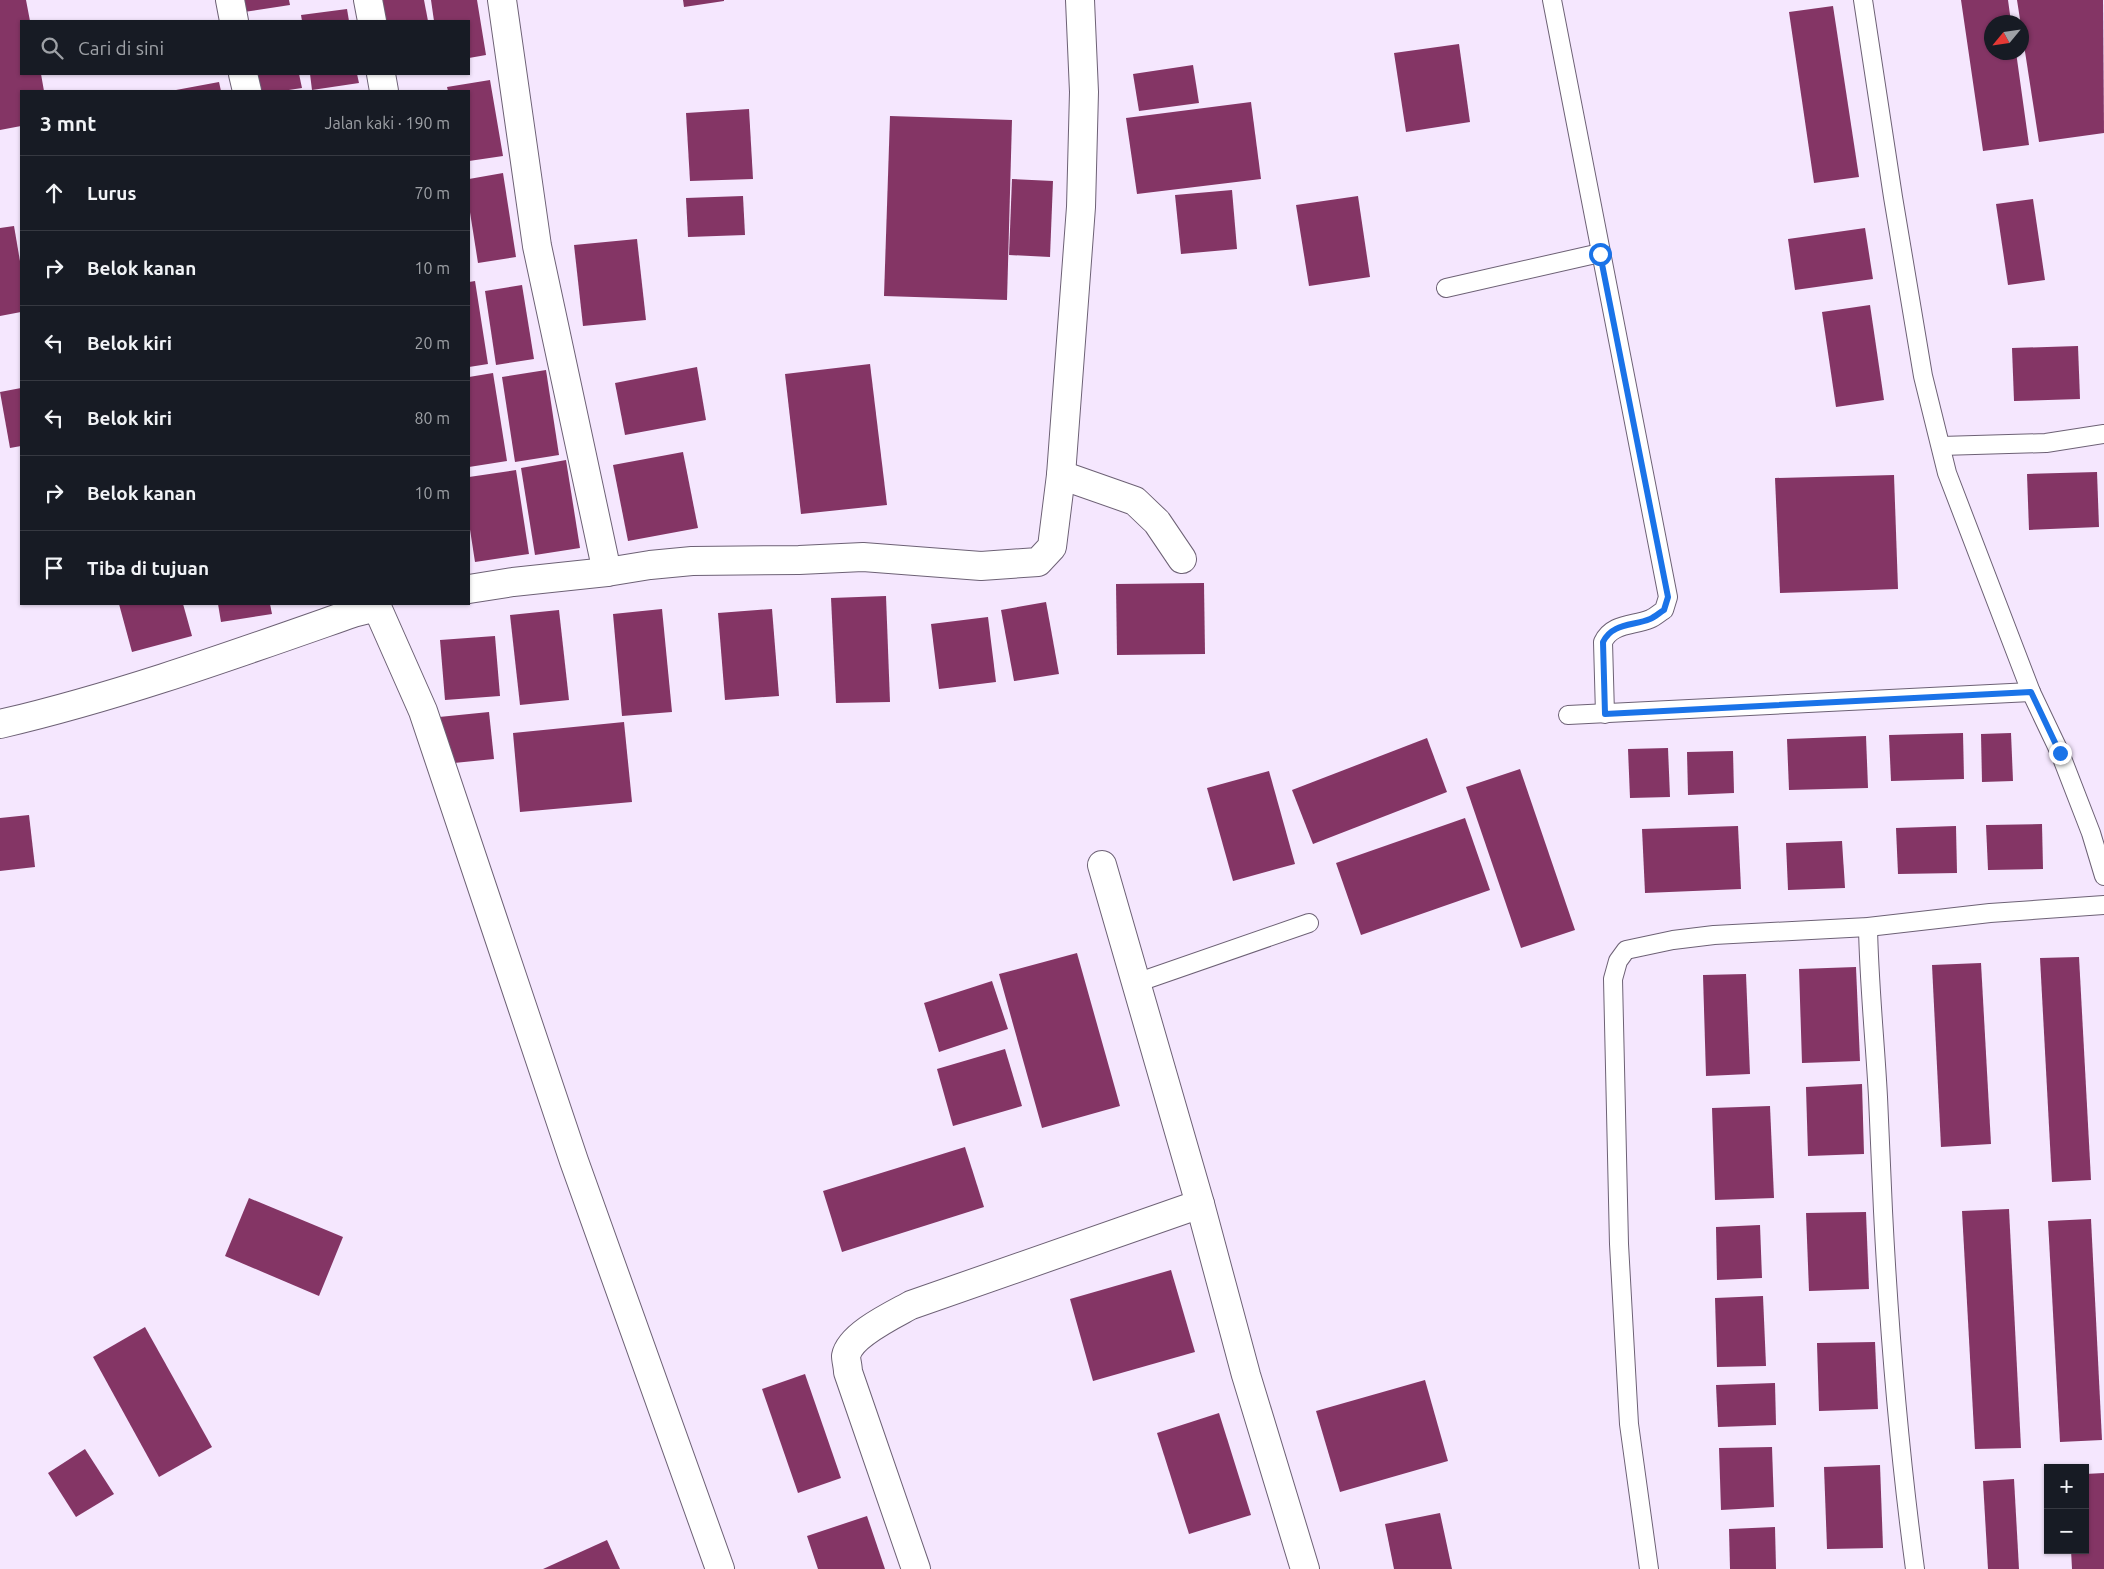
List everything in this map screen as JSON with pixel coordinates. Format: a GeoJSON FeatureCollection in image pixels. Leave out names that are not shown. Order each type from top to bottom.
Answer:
{"type":"FeatureCollection","features":[{"type":"Feature","properties":{"kind":"street"},"geometry":{"type":"LineString","coordinates":[[230,0],[234,20]]}},
{"type":"Feature","properties":{"kind":"street"},"geometry":{"type":"LineString","coordinates":[[368,0],[372,20]]}},
{"type":"Feature","properties":{"kind":"street"},"geometry":{"type":"LineString","coordinates":[[502,0],[536,246],[607,572]]}},
{"type":"Feature","properties":{"kind":"street"},"geometry":{"type":"LineString","coordinates":[[470,589],[692,560],[799,560],[863,557],[981,566],[1038,562],[1052,547],[1061,475],[1081,207],[1084,92],[1080,0]]}},
{"type":"Feature","properties":{"kind":"street"},"geometry":{"type":"LineString","coordinates":[[244,75],[247,90]]}},
{"type":"Feature","properties":{"kind":"street"},"geometry":{"type":"LineString","coordinates":[[381,75],[384,90]]}},
{"type":"Feature","properties":{"kind":"street"},"geometry":{"type":"LineString","coordinates":[[1061,475],[1136,501],[1157,522],[1182,559]]}},
{"type":"Feature","properties":{"kind":"street"},"geometry":{"type":"LineString","coordinates":[[0,724],[94,699],[196,668],[367,607],[426,719],[574,1161],[720,1569]]}},
{"type":"Feature","properties":{"kind":"street"},"geometry":{"type":"LineString","coordinates":[[1102,865],[1200,1204],[1246,1375],[1305,1569]]}},
{"type":"Feature","properties":{"kind":"street"},"geometry":{"type":"LineString","coordinates":[[916,1569],[848,1372],[846,1356],[852,1344],[870,1328],[910,1305],[1200,1204]]}},
{"type":"Feature","properties":{"kind":"lane"},"geometry":{"type":"LineString","coordinates":[[1552,0],[1668,597],[1664,610],[1651,619],[1617,628],[1607,634],[1603,642],[1604,706]]}},
{"type":"Feature","properties":{"kind":"lane"},"geometry":{"type":"LineString","coordinates":[[1863,0],[1893,198],[1923,376],[1950,481],[2028,685],[2060,753],[2104,876]]}},
{"type":"Feature","properties":{"kind":"lane"},"geometry":{"type":"LineString","coordinates":[[1446,288],[1600,254]]}},
{"type":"Feature","properties":{"kind":"lane"},"geometry":{"type":"LineString","coordinates":[[1941,446],[2046,443],[2104,434]]}},
{"type":"Feature","properties":{"kind":"lane"},"geometry":{"type":"LineString","coordinates":[[1568,715],[1604,706],[2028,685]]}},
{"type":"Feature","properties":{"kind":"lane"},"geometry":{"type":"LineString","coordinates":[[1649,1569],[1629,1424],[1624,1349],[1619,1244],[1613,979],[1618,961],[1626,950],[1673,940],[1714,935],[1868,927],[1990,913],[2104,905]]}},
{"type":"Feature","properties":{"kind":"lane"},"geometry":{"type":"LineString","coordinates":[[1136,983],[1309,923]]}},
{"type":"Feature","properties":{"kind":"lane"},"geometry":{"type":"LineString","coordinates":[[1868,927],[1869,987],[1878,1096],[1891,1328],[1902,1471],[1915,1569]]}},
{"type":"Feature","properties":{"kind":"building"},"geometry":{"type":"Polygon","coordinates":[[[0,0],[26,0],[30,20],[20,20],[20,75],[41,75],[44,90],[20,90],[20,126],[0,130],[0,0]]]}},
{"type":"Feature","properties":{"kind":"building"},"geometry":{"type":"Polygon","coordinates":[[[242,0],[289,0],[290,5],[244,12],[242,0]]]}},
{"type":"Feature","properties":{"kind":"building"},"geometry":{"type":"Polygon","coordinates":[[[382,0],[424,0],[428,20],[385,20],[382,0]]]}},
{"type":"Feature","properties":{"kind":"building"},"geometry":{"type":"Polygon","coordinates":[[[431,0],[477,0],[486,55],[470,58],[470,20],[434,20],[431,0]]]}},
{"type":"Feature","properties":{"kind":"building"},"geometry":{"type":"Polygon","coordinates":[[[683,0],[724,0],[724,1],[684,7],[683,0]]]}},
{"type":"Feature","properties":{"kind":"building"},"geometry":{"type":"Polygon","coordinates":[[[1961,0],[2008,0],[2010,15],[1984,15],[1984,60],[2017,60],[2029,145],[1983,151],[1961,0]]]}},
{"type":"Feature","properties":{"kind":"building"},"geometry":{"type":"Polygon","coordinates":[[[2017,0],[2103,0],[2104,133],[2039,142],[2026,60],[2029,60],[2029,15],[2019,15],[2017,0]]]}},
{"type":"Feature","properties":{"kind":"building"},"geometry":{"type":"Polygon","coordinates":[[[1833,6],[1859,177],[1814,183],[1789,12],[1833,6]]]}},
{"type":"Feature","properties":{"kind":"building"},"geometry":{"type":"Polygon","coordinates":[[[347,9],[349,20],[302,20],[301,15],[347,9]]]}},
{"type":"Feature","properties":{"kind":"building"},"geometry":{"type":"Polygon","coordinates":[[[1459,44],[1470,122],[1406,132],[1394,53],[1459,44]]]}},
{"type":"Feature","properties":{"kind":"building"},"geometry":{"type":"Polygon","coordinates":[[[1193,65],[1199,103],[1139,111],[1133,74],[1193,65]]]}},
{"type":"Feature","properties":{"kind":"building"},"geometry":{"type":"Polygon","coordinates":[[[255,75],[299,75],[302,88],[289,90],[258,90],[255,75]]]}},
{"type":"Feature","properties":{"kind":"building"},"geometry":{"type":"Polygon","coordinates":[[[310,75],[357,75],[359,83],[312,90],[310,75]]]}},
{"type":"Feature","properties":{"kind":"building"},"geometry":{"type":"Polygon","coordinates":[[[490,80],[503,156],[470,161],[470,90],[448,90],[447,87],[490,80]]]}},
{"type":"Feature","properties":{"kind":"building"},"geometry":{"type":"Polygon","coordinates":[[[219,82],[221,90],[176,90],[219,82]]]}},
{"type":"Feature","properties":{"kind":"building"},"geometry":{"type":"Polygon","coordinates":[[[1251,102],[1261,179],[1137,194],[1126,118],[1251,102]]]}},
{"type":"Feature","properties":{"kind":"building"},"geometry":{"type":"Polygon","coordinates":[[[749,109],[753,179],[690,181],[686,113],[749,109]]]}},
{"type":"Feature","properties":{"kind":"building"},"geometry":{"type":"Polygon","coordinates":[[[890,116],[1012,120],[1007,300],[884,296],[890,116]]]}},
{"type":"Feature","properties":{"kind":"building"},"geometry":{"type":"Polygon","coordinates":[[[503,173],[516,257],[478,263],[470,212],[470,179],[503,173]]]}},
{"type":"Feature","properties":{"kind":"building"},"geometry":{"type":"Polygon","coordinates":[[[1012,179],[1053,181],[1050,257],[1009,255],[1012,179]]]}},
{"type":"Feature","properties":{"kind":"building"},"geometry":{"type":"Polygon","coordinates":[[[1232,190],[1237,249],[1181,254],[1175,195],[1232,190]]]}},
{"type":"Feature","properties":{"kind":"building"},"geometry":{"type":"Polygon","coordinates":[[[743,196],[745,235],[688,237],[686,198],[743,196]]]}},
{"type":"Feature","properties":{"kind":"building"},"geometry":{"type":"Polygon","coordinates":[[[1358,196],[1370,277],[1309,286],[1296,205],[1358,196]]]}},
{"type":"Feature","properties":{"kind":"building"},"geometry":{"type":"Polygon","coordinates":[[[2033,199],[2045,280],[2008,285],[1996,204],[2033,199]]]}},
{"type":"Feature","properties":{"kind":"building"},"geometry":{"type":"Polygon","coordinates":[[[14,226],[20,261],[20,312],[0,316],[0,228],[14,226]]]}},
{"type":"Feature","properties":{"kind":"building"},"geometry":{"type":"Polygon","coordinates":[[[1865,228],[1873,279],[1795,290],[1788,239],[1865,228]]]}},
{"type":"Feature","properties":{"kind":"building"},"geometry":{"type":"Polygon","coordinates":[[[637,239],[646,320],[583,326],[574,245],[637,239]]]}},
{"type":"Feature","properties":{"kind":"building"},"geometry":{"type":"Polygon","coordinates":[[[475,281],[488,364],[470,367],[470,282],[475,281]]]}},
{"type":"Feature","properties":{"kind":"building"},"geometry":{"type":"Polygon","coordinates":[[[522,285],[534,359],[496,365],[485,291],[522,285]]]}},
{"type":"Feature","properties":{"kind":"building"},"geometry":{"type":"Polygon","coordinates":[[[1870,305],[1884,400],[1836,407],[1822,312],[1870,305]]]}},
{"type":"Feature","properties":{"kind":"building"},"geometry":{"type":"Polygon","coordinates":[[[2078,346],[2080,399],[2014,401],[2012,348],[2078,346]]]}},
{"type":"Feature","properties":{"kind":"building"},"geometry":{"type":"Polygon","coordinates":[[[870,364],[887,505],[801,514],[785,374],[870,364]]]}},
{"type":"Feature","properties":{"kind":"building"},"geometry":{"type":"Polygon","coordinates":[[[697,367],[706,420],[625,435],[615,383],[697,367]]]}},
{"type":"Feature","properties":{"kind":"building"},"geometry":{"type":"Polygon","coordinates":[[[546,370],[559,455],[515,462],[502,377],[546,370]]]}},
{"type":"Feature","properties":{"kind":"building"},"geometry":{"type":"Polygon","coordinates":[[[493,373],[507,461],[470,467],[470,377],[493,373]]]}},
{"type":"Feature","properties":{"kind":"building"},"geometry":{"type":"Polygon","coordinates":[[[20,388],[20,446],[10,448],[0,392],[20,388]]]}},
{"type":"Feature","properties":{"kind":"building"},"geometry":{"type":"Polygon","coordinates":[[[683,452],[698,528],[628,541],[613,465],[683,452]]]}},
{"type":"Feature","properties":{"kind":"building"},"geometry":{"type":"Polygon","coordinates":[[[566,460],[580,548],[535,555],[521,468],[566,460]]]}},
{"type":"Feature","properties":{"kind":"building"},"geometry":{"type":"Polygon","coordinates":[[[516,470],[529,554],[475,562],[470,530],[470,477],[516,470]]]}},
{"type":"Feature","properties":{"kind":"building"},"geometry":{"type":"Polygon","coordinates":[[[2097,472],[2099,527],[2029,530],[2027,474],[2097,472]]]}},
{"type":"Feature","properties":{"kind":"building"},"geometry":{"type":"Polygon","coordinates":[[[1894,475],[1898,589],[1780,593],[1775,478],[1894,475]]]}},
{"type":"Feature","properties":{"kind":"building"},"geometry":{"type":"Polygon","coordinates":[[[1204,583],[1205,654],[1117,655],[1116,584],[1204,583]]]}},
{"type":"Feature","properties":{"kind":"building"},"geometry":{"type":"Polygon","coordinates":[[[886,596],[890,702],[836,703],[831,598],[886,596]]]}},
{"type":"Feature","properties":{"kind":"building"},"geometry":{"type":"Polygon","coordinates":[[[1046,602],[1059,674],[1014,681],[1001,610],[1046,602]]]}},
{"type":"Feature","properties":{"kind":"building"},"geometry":{"type":"Polygon","coordinates":[[[119,605],[183,605],[192,636],[132,652],[119,605]]]}},
{"type":"Feature","properties":{"kind":"building"},"geometry":{"type":"Polygon","coordinates":[[[218,605],[270,605],[272,614],[221,622],[218,605]]]}},
{"type":"Feature","properties":{"kind":"building"},"geometry":{"type":"Polygon","coordinates":[[[662,609],[672,712],[622,716],[613,614],[662,609]]]}},
{"type":"Feature","properties":{"kind":"building"},"geometry":{"type":"Polygon","coordinates":[[[772,609],[779,696],[725,700],[718,613],[772,609]]]}},
{"type":"Feature","properties":{"kind":"building"},"geometry":{"type":"Polygon","coordinates":[[[559,610],[569,700],[520,705],[510,615],[559,610]]]}},
{"type":"Feature","properties":{"kind":"building"},"geometry":{"type":"Polygon","coordinates":[[[988,617],[996,682],[939,689],[931,624],[988,617]]]}},
{"type":"Feature","properties":{"kind":"building"},"geometry":{"type":"Polygon","coordinates":[[[495,636],[500,696],[445,700],[440,640],[495,636]]]}},
{"type":"Feature","properties":{"kind":"building"},"geometry":{"type":"Polygon","coordinates":[[[489,712],[494,759],[444,764],[439,717],[489,712]]]}},
{"type":"Feature","properties":{"kind":"building"},"geometry":{"type":"Polygon","coordinates":[[[624,722],[632,802],[520,812],[513,733],[624,722]]]}},
{"type":"Feature","properties":{"kind":"building"},"geometry":{"type":"Polygon","coordinates":[[[1963,733],[1964,779],[1891,781],[1889,735],[1963,733]]]}},
{"type":"Feature","properties":{"kind":"building"},"geometry":{"type":"Polygon","coordinates":[[[2011,733],[2013,781],[1982,782],[1981,734],[2011,733]]]}},
{"type":"Feature","properties":{"kind":"building"},"geometry":{"type":"Polygon","coordinates":[[[1866,736],[1868,788],[1789,790],[1787,739],[1866,736]]]}},
{"type":"Feature","properties":{"kind":"building"},"geometry":{"type":"Polygon","coordinates":[[[1427,738],[1447,792],[1313,844],[1292,790],[1427,738]]]}},
{"type":"Feature","properties":{"kind":"building"},"geometry":{"type":"Polygon","coordinates":[[[1668,748],[1670,797],[1630,798],[1628,749],[1668,748]]]}},
{"type":"Feature","properties":{"kind":"building"},"geometry":{"type":"Polygon","coordinates":[[[1733,751],[1734,793],[1688,795],[1687,752],[1733,751]]]}},
{"type":"Feature","properties":{"kind":"building"},"geometry":{"type":"Polygon","coordinates":[[[1520,769],[1575,930],[1521,948],[1466,787],[1520,769]]]}},
{"type":"Feature","properties":{"kind":"building"},"geometry":{"type":"Polygon","coordinates":[[[1269,771],[1295,864],[1233,881],[1207,788],[1269,771]]]}},
{"type":"Feature","properties":{"kind":"building"},"geometry":{"type":"Polygon","coordinates":[[[29,815],[35,867],[0,871],[0,818],[29,815]]]}},
{"type":"Feature","properties":{"kind":"building"},"geometry":{"type":"Polygon","coordinates":[[[1465,818],[1490,890],[1361,935],[1336,863],[1465,818]]]}},
{"type":"Feature","properties":{"kind":"building"},"geometry":{"type":"Polygon","coordinates":[[[2042,824],[2043,869],[1988,870],[1986,825],[2042,824]]]}},
{"type":"Feature","properties":{"kind":"building"},"geometry":{"type":"Polygon","coordinates":[[[1738,826],[1741,889],[1645,893],[1642,829],[1738,826]]]}},
{"type":"Feature","properties":{"kind":"building"},"geometry":{"type":"Polygon","coordinates":[[[1956,826],[1957,873],[1898,874],[1896,828],[1956,826]]]}},
{"type":"Feature","properties":{"kind":"building"},"geometry":{"type":"Polygon","coordinates":[[[1842,841],[1845,888],[1788,890],[1786,843],[1842,841]]]}},
{"type":"Feature","properties":{"kind":"building"},"geometry":{"type":"Polygon","coordinates":[[[1077,953],[1120,1106],[1042,1128],[999,974],[1077,953]]]}},
{"type":"Feature","properties":{"kind":"building"},"geometry":{"type":"Polygon","coordinates":[[[2079,957],[2091,1180],[2052,1182],[2040,958],[2079,957]]]}},
{"type":"Feature","properties":{"kind":"building"},"geometry":{"type":"Polygon","coordinates":[[[1981,963],[1991,1144],[1941,1147],[1932,965],[1981,963]]]}},
{"type":"Feature","properties":{"kind":"building"},"geometry":{"type":"Polygon","coordinates":[[[1856,967],[1860,1061],[1802,1063],[1799,969],[1856,967]]]}},
{"type":"Feature","properties":{"kind":"building"},"geometry":{"type":"Polygon","coordinates":[[[1746,974],[1750,1074],[1706,1076],[1703,975],[1746,974]]]}},
{"type":"Feature","properties":{"kind":"building"},"geometry":{"type":"Polygon","coordinates":[[[992,981],[1008,1029],[939,1052],[924,1003],[992,981]]]}},
{"type":"Feature","properties":{"kind":"building"},"geometry":{"type":"Polygon","coordinates":[[[1005,1049],[1022,1106],[953,1126],[937,1069],[1005,1049]]]}},
{"type":"Feature","properties":{"kind":"building"},"geometry":{"type":"Polygon","coordinates":[[[1862,1084],[1864,1154],[1808,1156],[1806,1087],[1862,1084]]]}},
{"type":"Feature","properties":{"kind":"building"},"geometry":{"type":"Polygon","coordinates":[[[1770,1106],[1774,1198],[1715,1200],[1712,1108],[1770,1106]]]}},
{"type":"Feature","properties":{"kind":"building"},"geometry":{"type":"Polygon","coordinates":[[[965,1147],[984,1207],[842,1252],[823,1191],[965,1147]]]}},
{"type":"Feature","properties":{"kind":"building"},"geometry":{"type":"Polygon","coordinates":[[[249,1198],[343,1237],[319,1296],[225,1256],[249,1198]]]}},
{"type":"Feature","properties":{"kind":"building"},"geometry":{"type":"Polygon","coordinates":[[[2009,1209],[2021,1448],[1975,1449],[1962,1211],[2009,1209]]]}},
{"type":"Feature","properties":{"kind":"building"},"geometry":{"type":"Polygon","coordinates":[[[1866,1212],[1869,1289],[1809,1291],[1806,1213],[1866,1212]]]}},
{"type":"Feature","properties":{"kind":"building"},"geometry":{"type":"Polygon","coordinates":[[[2091,1219],[2102,1440],[2060,1442],[2048,1221],[2091,1219]]]}},
{"type":"Feature","properties":{"kind":"building"},"geometry":{"type":"Polygon","coordinates":[[[1760,1225],[1762,1278],[1717,1280],[1716,1227],[1760,1225]]]}},
{"type":"Feature","properties":{"kind":"building"},"geometry":{"type":"Polygon","coordinates":[[[1171,1270],[1195,1352],[1093,1381],[1070,1299],[1171,1270]]]}},
{"type":"Feature","properties":{"kind":"building"},"geometry":{"type":"Polygon","coordinates":[[[1763,1296],[1766,1366],[1717,1367],[1715,1298],[1763,1296]]]}},
{"type":"Feature","properties":{"kind":"building"},"geometry":{"type":"Polygon","coordinates":[[[145,1327],[212,1447],[159,1477],[93,1357],[145,1327]]]}},
{"type":"Feature","properties":{"kind":"building"},"geometry":{"type":"Polygon","coordinates":[[[1875,1342],[1878,1409],[1819,1411],[1817,1343],[1875,1342]]]}},
{"type":"Feature","properties":{"kind":"building"},"geometry":{"type":"Polygon","coordinates":[[[805,1374],[841,1478],[798,1493],[762,1389],[805,1374]]]}},
{"type":"Feature","properties":{"kind":"building"},"geometry":{"type":"Polygon","coordinates":[[[1425,1380],[1448,1461],[1340,1492],[1316,1411],[1425,1380]]]}},
{"type":"Feature","properties":{"kind":"building"},"geometry":{"type":"Polygon","coordinates":[[[1775,1383],[1776,1425],[1718,1427],[1716,1385],[1775,1383]]]}},
{"type":"Feature","properties":{"kind":"building"},"geometry":{"type":"Polygon","coordinates":[[[1219,1413],[1251,1515],[1189,1534],[1157,1433],[1219,1413]]]}},
{"type":"Feature","properties":{"kind":"building"},"geometry":{"type":"Polygon","coordinates":[[[1772,1447],[1774,1507],[1721,1510],[1719,1448],[1772,1447]]]}},
{"type":"Feature","properties":{"kind":"building"},"geometry":{"type":"Polygon","coordinates":[[[85,1449],[114,1494],[76,1517],[48,1473],[85,1449]]]}},
{"type":"Feature","properties":{"kind":"building"},"geometry":{"type":"Polygon","coordinates":[[[1880,1465],[1883,1548],[1827,1549],[1824,1467],[1880,1465]]]}},
{"type":"Feature","properties":{"kind":"building"},"geometry":{"type":"Polygon","coordinates":[[[2104,1473],[2104,1569],[2072,1569],[2071,1554],[2089,1554],[2089,1474],[2104,1473]]]}},
{"type":"Feature","properties":{"kind":"building"},"geometry":{"type":"Polygon","coordinates":[[[2014,1479],[2019,1569],[1988,1569],[1983,1481],[2014,1479]]]}},
{"type":"Feature","properties":{"kind":"building"},"geometry":{"type":"Polygon","coordinates":[[[1440,1513],[1452,1569],[1394,1569],[1385,1524],[1440,1513]]]}},
{"type":"Feature","properties":{"kind":"building"},"geometry":{"type":"Polygon","coordinates":[[[867,1516],[885,1569],[818,1569],[807,1536],[867,1516]]]}},
{"type":"Feature","properties":{"kind":"building"},"geometry":{"type":"Polygon","coordinates":[[[1775,1527],[1776,1569],[1730,1569],[1729,1529],[1775,1527]]]}},
{"type":"Feature","properties":{"kind":"building"},"geometry":{"type":"Polygon","coordinates":[[[607,1540],[620,1569],[543,1569],[607,1540]]]}},
{"type":"Feature","properties":{"kind":"route"},"geometry":{"type":"LineString","coordinates":[[1600,254],[1668,597],[1664,610],[1651,619],[1617,628],[1607,634],[1603,642],[1603,697],[1605,714],[2031,692],[2060,753]]}}]}
